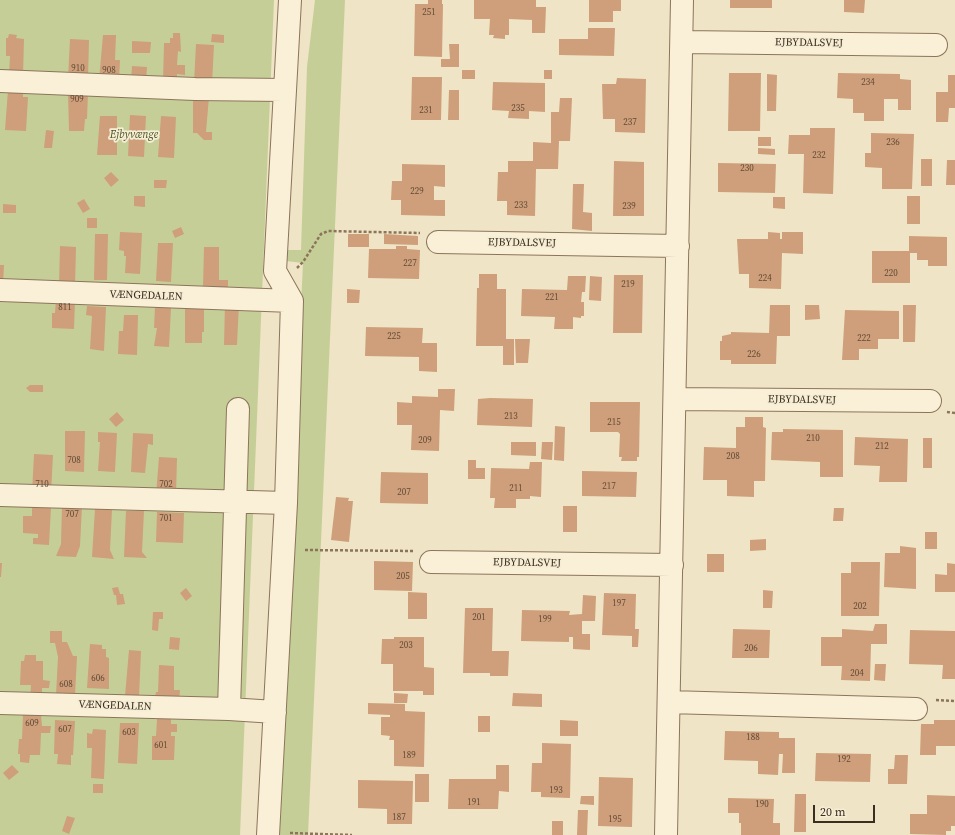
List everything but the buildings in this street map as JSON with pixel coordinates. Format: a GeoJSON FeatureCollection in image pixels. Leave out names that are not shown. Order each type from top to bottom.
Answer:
{"type":"FeatureCollection","features":[{"type":"Feature","properties":{"kind":"street"},"geometry":{"type":"LineString","coordinates":[[268,835],[286,503],[287,292],[275,271],[290,0]]}},
{"type":"Feature","properties":{"kind":"street"},"geometry":{"type":"LineString","coordinates":[[666,835],[682,0]]}},
{"type":"Feature","properties":{"kind":"street","name":"EJBYDALSVEJ"},"geometry":{"type":"LineString","coordinates":[[682,42],[936,45]]}},
{"type":"Feature","properties":{"kind":"street"},"geometry":{"type":"LineString","coordinates":[[0,81],[209,89],[284,90]]}},
{"type":"Feature","properties":{"kind":"street","name":"EJBYDALSVEJ"},"geometry":{"type":"LineString","coordinates":[[438,242],[678,246]]}},
{"type":"Feature","properties":{"kind":"street","name":"VÆNGEDALEN"},"geometry":{"type":"LineString","coordinates":[[0,290],[287,292]]}},
{"type":"Feature","properties":{"kind":"street","name":"EJBYDALSVEJ"},"geometry":{"type":"LineString","coordinates":[[675,398],[930,401]]}},
{"type":"Feature","properties":{"kind":"street"},"geometry":{"type":"LineString","coordinates":[[230,709],[238,409]]}},
{"type":"Feature","properties":{"kind":"street"},"geometry":{"type":"LineString","coordinates":[[0,494],[286,503]]}},
{"type":"Feature","properties":{"kind":"street","name":"EJBYDALSVEJ"},"geometry":{"type":"LineString","coordinates":[[431,562],[672,566]]}},
{"type":"Feature","properties":{"kind":"street"},"geometry":{"type":"LineString","coordinates":[[669,702],[916,709]]}},
{"type":"Feature","properties":{"kind":"street","name":"VÆNGEDALEN"},"geometry":{"type":"LineString","coordinates":[[0,703],[230,709],[275,712]]}},
{"type":"Feature","properties":{"kind":"path"},"geometry":{"type":"LineString","coordinates":[[287,292],[303,262],[321,234],[328,231],[422,233],[438,242]]}},
{"type":"Feature","properties":{"kind":"path"},"geometry":{"type":"LineString","coordinates":[[321,550],[423,550],[431,562]]}},
{"type":"Feature","properties":{"kind":"path"},"geometry":{"type":"LineString","coordinates":[[312,834],[352,835]]}},
{"type":"Feature","properties":{"kind":"green space","name":"Ejbyvænge"},"geometry":{"type":"Polygon","coordinates":[[[0,0],[274,0],[240,835],[0,835],[0,0]]]}},
{"type":"Feature","properties":{"kind":"green space"},"geometry":{"type":"Polygon","coordinates":[[[315,0],[345,0],[308,835],[276,835],[303,263],[286,261],[287,250],[301,250],[307,67],[315,0]]]}}]}
